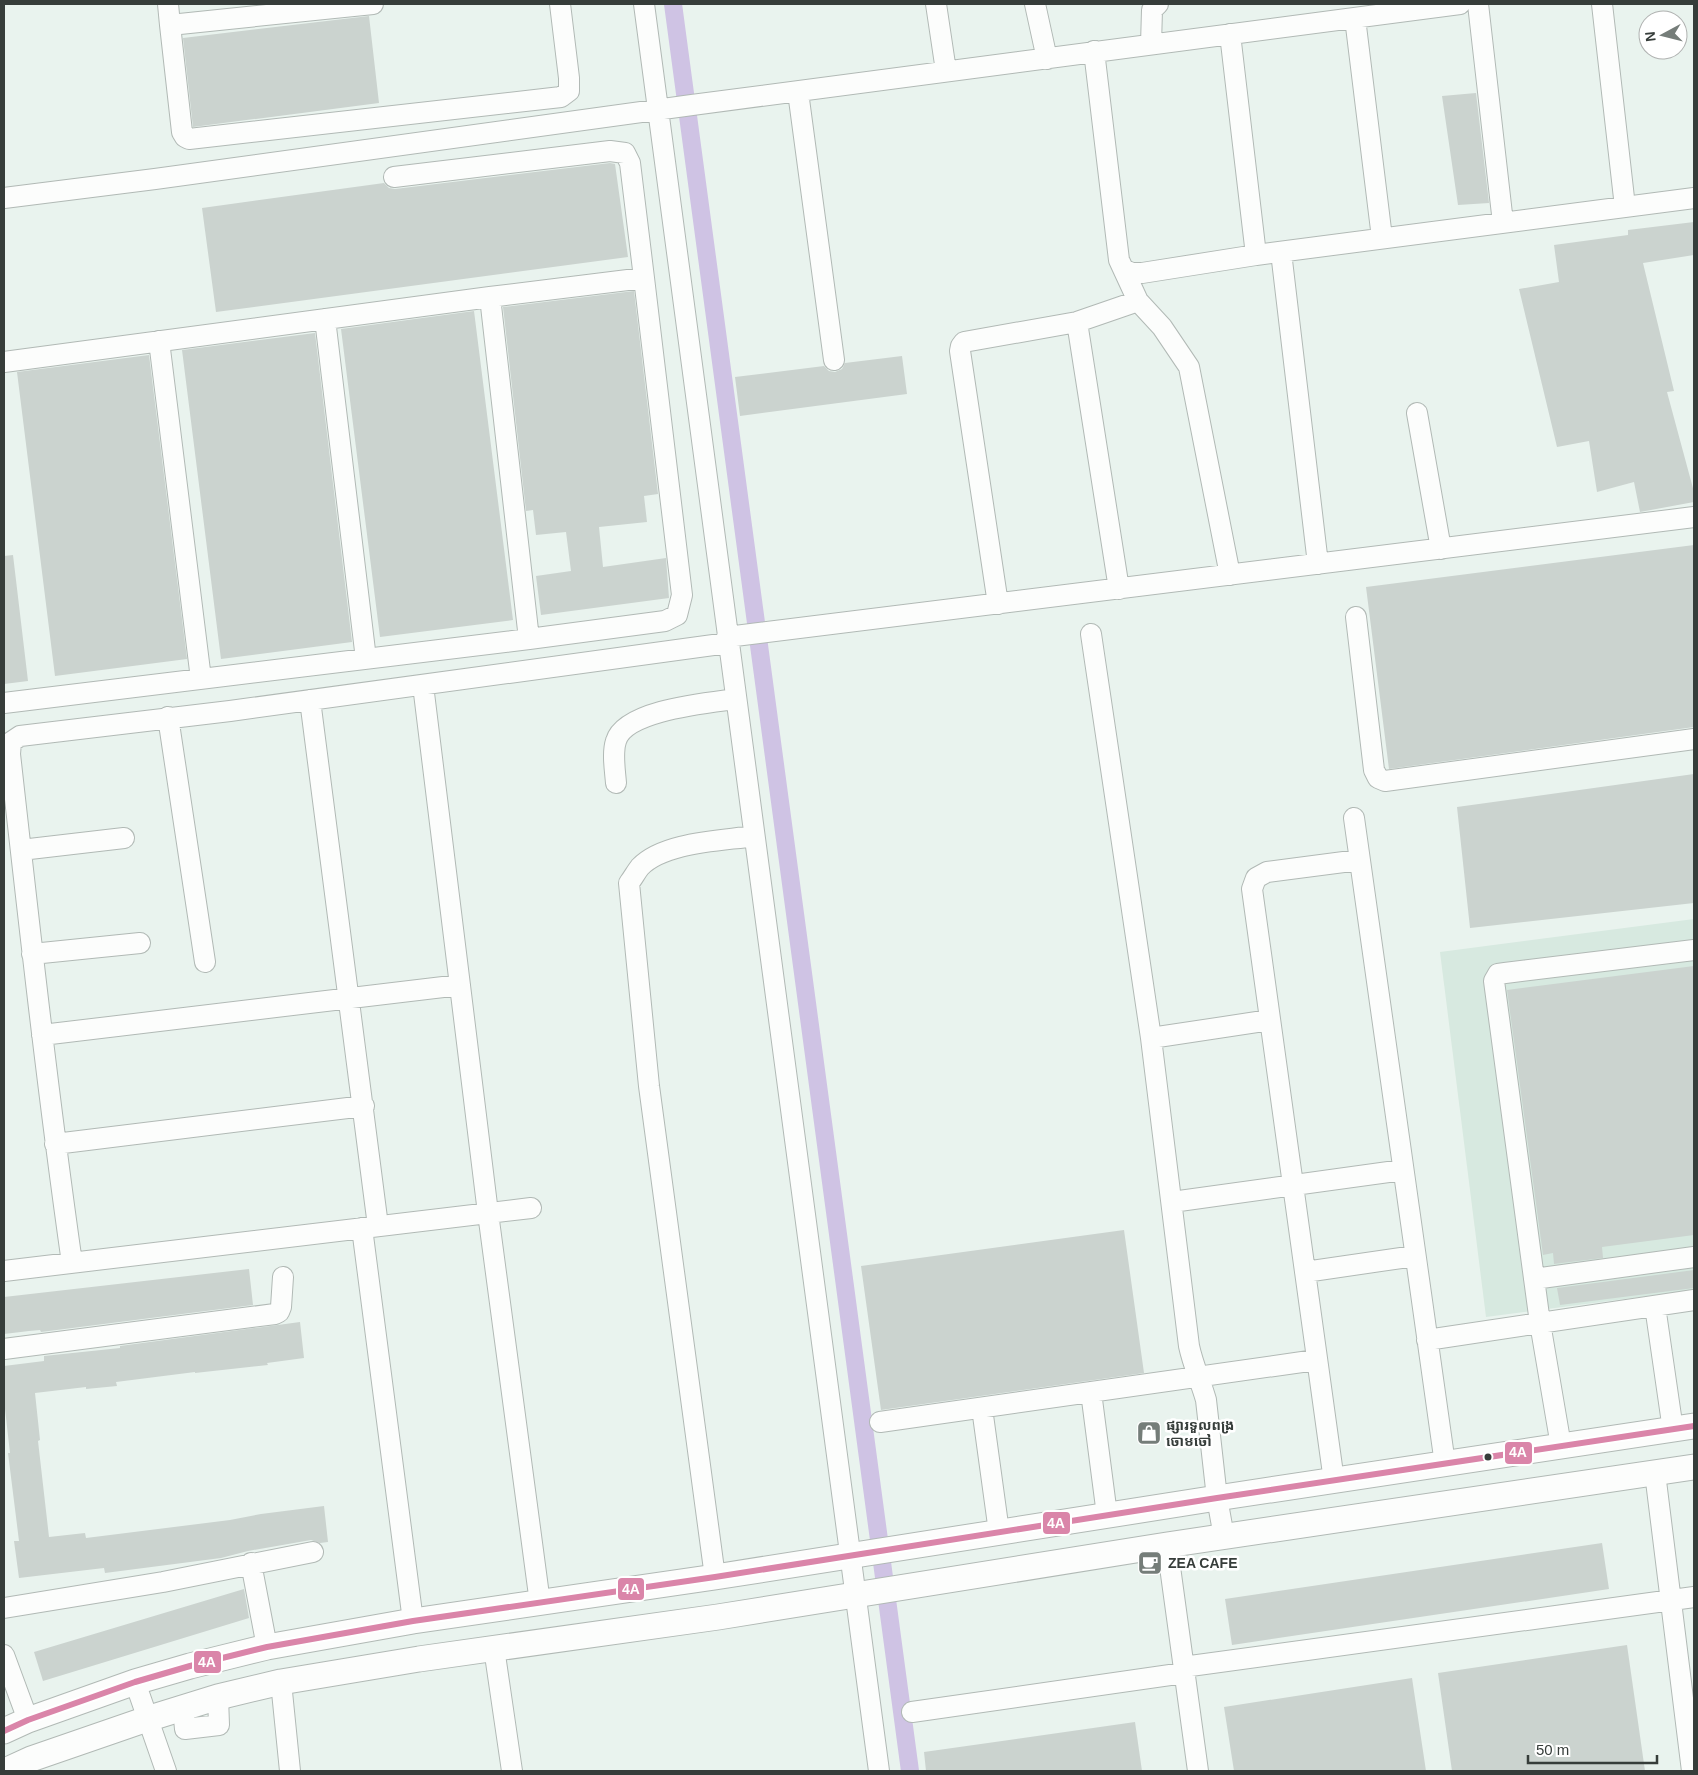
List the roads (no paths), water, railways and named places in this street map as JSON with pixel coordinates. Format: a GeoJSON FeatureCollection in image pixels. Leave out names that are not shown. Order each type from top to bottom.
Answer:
{"type":"FeatureCollection","features":[{"type":"Feature","properties":{"kind":"main road"},"geometry":{"type":"LineString","coordinates":[[4,1731],[28,1720],[135,1682],[267,1647],[413,1621],[714,1577],[1217,1498],[1684,1428]]}},
{"type":"Feature","properties":{"kind":"main road"},"geometry":{"type":"LineString","coordinates":[[5,1771],[32,1765],[147,1719],[218,1697],[281,1682],[494,1648],[878,1592],[1167,1545],[1694,1467]]}},
{"type":"Feature","properties":{"kind":"street"},"geometry":{"type":"LineString","coordinates":[[168,4],[182,132],[185,137],[190,139],[561,97],[569,91],[569,78],[560,4]]}},
{"type":"Feature","properties":{"kind":"street"},"geometry":{"type":"LineString","coordinates":[[170,26],[373,4]]}},
{"type":"Feature","properties":{"kind":"street"},"geometry":{"type":"LineString","coordinates":[[644,4],[665,110],[739,637],[736,699],[754,836],[878,1592],[879,1771]]}},
{"type":"Feature","properties":{"kind":"street"},"geometry":{"type":"LineString","coordinates":[[936,4],[946,71]]}},
{"type":"Feature","properties":{"kind":"street"},"geometry":{"type":"LineString","coordinates":[[1035,4],[1047,59]]}},
{"type":"Feature","properties":{"kind":"street"},"geometry":{"type":"LineString","coordinates":[[1151,44],[1152,10],[1158,4]]}},
{"type":"Feature","properties":{"kind":"street"},"geometry":{"type":"LineString","coordinates":[[4,198],[1047,59],[1094,51],[1460,4]]}},
{"type":"Feature","properties":{"kind":"street"},"geometry":{"type":"LineString","coordinates":[[1478,4],[1503,223]]}},
{"type":"Feature","properties":{"kind":"street"},"geometry":{"type":"LineString","coordinates":[[1602,4],[1625,207]]}},
{"type":"Feature","properties":{"kind":"street"},"geometry":{"type":"LineString","coordinates":[[1355,18],[1382,238]]}},
{"type":"Feature","properties":{"kind":"street"},"geometry":{"type":"LineString","coordinates":[[1230,34],[1256,255]]}},
{"type":"Feature","properties":{"kind":"street"},"geometry":{"type":"LineString","coordinates":[[1094,51],[1119,260],[1138,301],[1162,327],[1189,367],[1230,575]]}},
{"type":"Feature","properties":{"kind":"street"},"geometry":{"type":"LineString","coordinates":[[798,92],[834,360]]}},
{"type":"Feature","properties":{"kind":"street"},"geometry":{"type":"LineString","coordinates":[[4,703],[529,639],[665,621],[677,615],[682,595],[630,163],[625,153],[610,151],[394,177]]}},
{"type":"Feature","properties":{"kind":"street"},"geometry":{"type":"LineString","coordinates":[[1125,270],[1132,273],[1142,273],[1256,255],[1694,198]]}},
{"type":"Feature","properties":{"kind":"street"},"geometry":{"type":"LineString","coordinates":[[1281,252],[1318,564]]}},
{"type":"Feature","properties":{"kind":"street"},"geometry":{"type":"LineString","coordinates":[[4,362],[644,278]]}},
{"type":"Feature","properties":{"kind":"street"},"geometry":{"type":"LineString","coordinates":[[490,297],[529,639]]}},
{"type":"Feature","properties":{"kind":"street"},"geometry":{"type":"LineString","coordinates":[[998,604],[960,346],[964,342],[1077,322],[1138,301]]}},
{"type":"Feature","properties":{"kind":"street"},"geometry":{"type":"LineString","coordinates":[[325,319],[366,659]]}},
{"type":"Feature","properties":{"kind":"street"},"geometry":{"type":"LineString","coordinates":[[1077,322],[1119,589]]}},
{"type":"Feature","properties":{"kind":"street"},"geometry":{"type":"LineString","coordinates":[[159,341],[201,679]]}},
{"type":"Feature","properties":{"kind":"street"},"geometry":{"type":"LineString","coordinates":[[1417,413],[1441,549]]}},
{"type":"Feature","properties":{"kind":"street"},"geometry":{"type":"LineString","coordinates":[[72,1263],[55,1144],[8,743],[20,736],[310,700],[739,637],[1694,517]]}},
{"type":"Feature","properties":{"kind":"street"},"geometry":{"type":"LineString","coordinates":[[1356,617],[1374,770],[1378,778],[1385,781],[1694,739]]}},
{"type":"Feature","properties":{"kind":"street"},"geometry":{"type":"LineString","coordinates":[[1091,634],[1151,1038],[1189,1346],[1206,1400],[1217,1498],[1224,1537]]}},
{"type":"Feature","properties":{"kind":"street"},"geometry":{"type":"LineString","coordinates":[[423,684],[488,1213],[540,1602]]}},
{"type":"Feature","properties":{"kind":"street"},"geometry":{"type":"LineString","coordinates":[[616,783],[616,741],[621,731],[639,720],[666,709],[736,699]]}},
{"type":"Feature","properties":{"kind":"street"},"geometry":{"type":"LineString","coordinates":[[310,700],[364,1106],[370,1227],[413,1621]]}},
{"type":"Feature","properties":{"kind":"street"},"geometry":{"type":"LineString","coordinates":[[168,717],[205,962]]}},
{"type":"Feature","properties":{"kind":"street"},"geometry":{"type":"LineString","coordinates":[[1354,818],[1445,1464]]}},
{"type":"Feature","properties":{"kind":"street"},"geometry":{"type":"LineString","coordinates":[[714,1577],[649,1086],[629,883],[640,866],[663,852],[689,845],[754,836]]}},
{"type":"Feature","properties":{"kind":"street"},"geometry":{"type":"LineString","coordinates":[[21,850],[124,838]]}},
{"type":"Feature","properties":{"kind":"street"},"geometry":{"type":"LineString","coordinates":[[1334,1481],[1252,889],[1256,878],[1267,872],[1359,860]]}},
{"type":"Feature","properties":{"kind":"street"},"geometry":{"type":"LineString","coordinates":[[32,954],[140,943]]}},
{"type":"Feature","properties":{"kind":"street"},"geometry":{"type":"LineString","coordinates":[[1561,1446],[1540,1323],[1494,989],[1495,978],[1498,974],[1505,973],[1694,950]]}},
{"type":"Feature","properties":{"kind":"street"},"geometry":{"type":"LineString","coordinates":[[42,1035],[460,985]]}},
{"type":"Feature","properties":{"kind":"street"},"geometry":{"type":"LineString","coordinates":[[1151,1038],[1270,1020]]}},
{"type":"Feature","properties":{"kind":"street"},"geometry":{"type":"LineString","coordinates":[[55,1144],[364,1106]]}},
{"type":"Feature","properties":{"kind":"street"},"geometry":{"type":"LineString","coordinates":[[1172,1202],[1403,1170]]}},
{"type":"Feature","properties":{"kind":"street"},"geometry":{"type":"LineString","coordinates":[[4,1271],[531,1208]]}},
{"type":"Feature","properties":{"kind":"street"},"geometry":{"type":"LineString","coordinates":[[1305,1272],[1415,1256]]}},
{"type":"Feature","properties":{"kind":"street"},"geometry":{"type":"LineString","coordinates":[[1534,1279],[1694,1257]]}},
{"type":"Feature","properties":{"kind":"street"},"geometry":{"type":"LineString","coordinates":[[4,1349],[275,1314],[279,1312],[281,1307],[282,1277]]}},
{"type":"Feature","properties":{"kind":"street"},"geometry":{"type":"LineString","coordinates":[[1427,1340],[1694,1300]]}},
{"type":"Feature","properties":{"kind":"street"},"geometry":{"type":"LineString","coordinates":[[1655,1306],[1684,1428]]}},
{"type":"Feature","properties":{"kind":"street"},"geometry":{"type":"LineString","coordinates":[[880,1422],[1316,1360]]}},
{"type":"Feature","properties":{"kind":"street"},"geometry":{"type":"LineString","coordinates":[[1091,1392],[1108,1516]]}},
{"type":"Feature","properties":{"kind":"street"},"geometry":{"type":"LineString","coordinates":[[982,1408],[999,1532]]}},
{"type":"Feature","properties":{"kind":"street"},"geometry":{"type":"LineString","coordinates":[[1655,1473],[1692,1771]]}},
{"type":"Feature","properties":{"kind":"street"},"geometry":{"type":"LineString","coordinates":[[1167,1545],[1198,1771]]}},
{"type":"Feature","properties":{"kind":"street"},"geometry":{"type":"LineString","coordinates":[[4,1608],[163,1582],[313,1552]]}},
{"type":"Feature","properties":{"kind":"street"},"geometry":{"type":"LineString","coordinates":[[251,1563],[267,1647]]}},
{"type":"Feature","properties":{"kind":"street"},"geometry":{"type":"LineString","coordinates":[[912,1712],[1184,1670],[1694,1597]]}},
{"type":"Feature","properties":{"kind":"street"},"geometry":{"type":"LineString","coordinates":[[494,1648],[512,1771]]}},
{"type":"Feature","properties":{"kind":"street"},"geometry":{"type":"LineString","coordinates":[[4,1655],[28,1720]]}},
{"type":"Feature","properties":{"kind":"street"},"geometry":{"type":"LineString","coordinates":[[135,1682],[166,1771]]}},
{"type":"Feature","properties":{"kind":"street"},"geometry":{"type":"LineString","coordinates":[[281,1682],[290,1771]]}},
{"type":"Feature","properties":{"kind":"waterway"},"geometry":{"type":"LineString","coordinates":[[673,4],[910,1771]]}},
{"type":"Feature","properties":{"kind":"place","name":"ផ្សារទួលពង្រ ចោមចៅ"},"geometry":{"type":"Point","coordinates":[1149,1433]}},
{"type":"Feature","properties":{"kind":"place","name":"ZEA CAFE"},"geometry":{"type":"Point","coordinates":[1150,1563]}}]}
